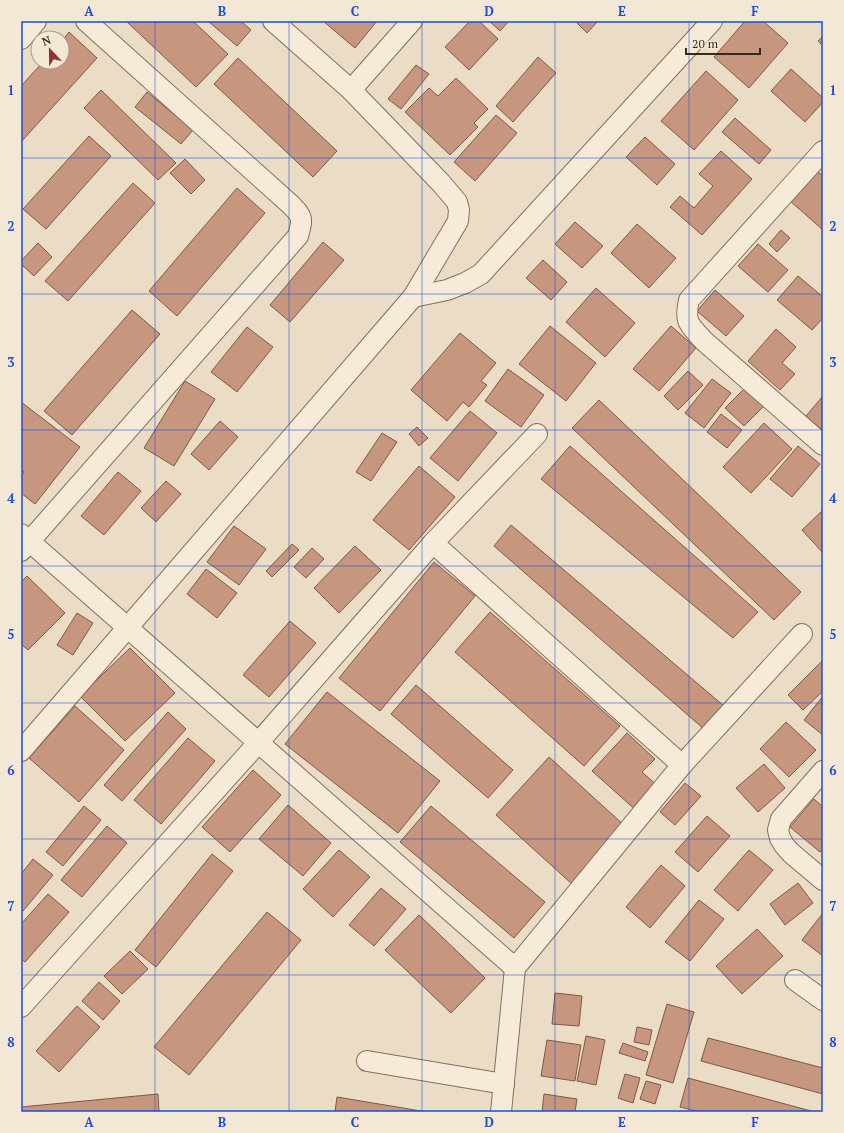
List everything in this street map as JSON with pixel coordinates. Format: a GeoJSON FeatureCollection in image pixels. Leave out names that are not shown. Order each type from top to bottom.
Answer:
{"type":"FeatureCollection","features":[{"type":"Feature","properties":{"kind":"street"},"geometry":{"type":"LineString","coordinates":[[21,39],[36,21]]}},
{"type":"Feature","properties":{"kind":"street"},"geometry":{"type":"LineString","coordinates":[[86,21],[290,204],[298,212],[302,222],[298,236],[24,542],[126,628],[515,968]]}},
{"type":"Feature","properties":{"kind":"street"},"geometry":{"type":"LineString","coordinates":[[21,751],[413,297],[458,221],[459,210],[457,202],[441,183],[351,90],[273,21]]}},
{"type":"Feature","properties":{"kind":"street"},"geometry":{"type":"LineString","coordinates":[[351,90],[412,21]]}},
{"type":"Feature","properties":{"kind":"street"},"geometry":{"type":"LineString","coordinates":[[413,297],[447,290],[465,283],[481,274],[712,21]]}},
{"type":"Feature","properties":{"kind":"street"},"geometry":{"type":"LineString","coordinates":[[823,151],[690,300],[686,318],[690,326],[704,341],[823,445]]}},
{"type":"Feature","properties":{"kind":"street"},"geometry":{"type":"LineString","coordinates":[[21,1007],[258,743],[433,543],[537,434]]}},
{"type":"Feature","properties":{"kind":"street"},"geometry":{"type":"LineString","coordinates":[[433,543],[682,765]]}},
{"type":"Feature","properties":{"kind":"street"},"geometry":{"type":"LineString","coordinates":[[501,1112],[515,968],[682,765],[802,634]]}},
{"type":"Feature","properties":{"kind":"street"},"geometry":{"type":"LineString","coordinates":[[823,771],[781,819],[778,830],[784,845],[791,853],[823,880]]}},
{"type":"Feature","properties":{"kind":"street"},"geometry":{"type":"LineString","coordinates":[[794,980],[823,1000]]}},
{"type":"Feature","properties":{"kind":"street"},"geometry":{"type":"LineString","coordinates":[[367,1060],[504,1084]]}},
{"type":"Feature","properties":{"kind":"building"},"geometry":{"type":"Polygon","coordinates":[[[126,21],[193,21],[228,54],[196,87],[126,21]]]}},
{"type":"Feature","properties":{"kind":"building"},"geometry":{"type":"Polygon","coordinates":[[[208,21],[241,21],[251,30],[237,46],[208,21]]]}},
{"type":"Feature","properties":{"kind":"building"},"geometry":{"type":"Polygon","coordinates":[[[323,21],[377,21],[355,48],[323,21]]]}},
{"type":"Feature","properties":{"kind":"building"},"geometry":{"type":"Polygon","coordinates":[[[470,21],[479,21],[498,39],[469,70],[445,47],[470,21]]]}},
{"type":"Feature","properties":{"kind":"building"},"geometry":{"type":"Polygon","coordinates":[[[489,21],[509,21],[500,31],[489,21]]]}},
{"type":"Feature","properties":{"kind":"building"},"geometry":{"type":"Polygon","coordinates":[[[575,21],[598,21],[587,33],[575,21]]]}},
{"type":"Feature","properties":{"kind":"building"},"geometry":{"type":"Polygon","coordinates":[[[745,21],[763,21],[788,43],[749,88],[714,57],[745,21]]]}},
{"type":"Feature","properties":{"kind":"building"},"geometry":{"type":"Polygon","coordinates":[[[70,33],[97,58],[21,142],[21,86],[36,70],[70,70],[70,33]]]}},
{"type":"Feature","properties":{"kind":"building"},"geometry":{"type":"Polygon","coordinates":[[[823,36],[823,46],[818,41],[823,36]]]}},
{"type":"Feature","properties":{"kind":"building"},"geometry":{"type":"Polygon","coordinates":[[[538,57],[556,73],[513,122],[496,106],[538,57]]]}},
{"type":"Feature","properties":{"kind":"building"},"geometry":{"type":"Polygon","coordinates":[[[238,58],[337,151],[313,177],[214,84],[238,58]]]}},
{"type":"Feature","properties":{"kind":"building"},"geometry":{"type":"Polygon","coordinates":[[[416,65],[429,74],[401,109],[388,99],[416,65]]]}},
{"type":"Feature","properties":{"kind":"building"},"geometry":{"type":"Polygon","coordinates":[[[791,69],[823,98],[823,102],[805,122],[771,91],[791,69]]]}},
{"type":"Feature","properties":{"kind":"building"},"geometry":{"type":"Polygon","coordinates":[[[706,71],[738,100],[694,150],[661,121],[706,71]]]}},
{"type":"Feature","properties":{"kind":"building"},"geometry":{"type":"Polygon","coordinates":[[[456,78],[488,109],[474,123],[478,127],[450,155],[405,112],[429,88],[438,96],[456,78]]]}},
{"type":"Feature","properties":{"kind":"building"},"geometry":{"type":"Polygon","coordinates":[[[101,90],[176,163],[158,180],[84,108],[101,90]]]}},
{"type":"Feature","properties":{"kind":"building"},"geometry":{"type":"Polygon","coordinates":[[[147,92],[193,130],[181,144],[135,107],[147,92]]]}},
{"type":"Feature","properties":{"kind":"building"},"geometry":{"type":"Polygon","coordinates":[[[496,115],[517,133],[475,181],[454,162],[496,115]]]}},
{"type":"Feature","properties":{"kind":"building"},"geometry":{"type":"Polygon","coordinates":[[[735,118],[771,150],[759,164],[722,132],[735,118]]]}},
{"type":"Feature","properties":{"kind":"building"},"geometry":{"type":"Polygon","coordinates":[[[89,136],[111,156],[46,229],[23,209],[89,136]]]}},
{"type":"Feature","properties":{"kind":"building"},"geometry":{"type":"Polygon","coordinates":[[[645,137],[675,164],[657,185],[626,157],[645,137]]]}},
{"type":"Feature","properties":{"kind":"building"},"geometry":{"type":"Polygon","coordinates":[[[721,151],[752,179],[702,235],[670,207],[680,196],[694,208],[713,186],[699,174],[721,151]]]}},
{"type":"Feature","properties":{"kind":"building"},"geometry":{"type":"Polygon","coordinates":[[[185,159],[205,180],[191,194],[170,173],[185,159]]]}},
{"type":"Feature","properties":{"kind":"building"},"geometry":{"type":"Polygon","coordinates":[[[816,170],[823,176],[823,230],[789,200],[816,170]]]}},
{"type":"Feature","properties":{"kind":"building"},"geometry":{"type":"Polygon","coordinates":[[[133,183],[155,203],[68,301],[45,281],[133,183]]]}},
{"type":"Feature","properties":{"kind":"building"},"geometry":{"type":"Polygon","coordinates":[[[237,188],[265,213],[177,316],[149,291],[237,188]]]}},
{"type":"Feature","properties":{"kind":"building"},"geometry":{"type":"Polygon","coordinates":[[[575,222],[603,246],[582,268],[555,244],[575,222]]]}},
{"type":"Feature","properties":{"kind":"building"},"geometry":{"type":"Polygon","coordinates":[[[637,224],[676,258],[649,288],[611,253],[637,224]]]}},
{"type":"Feature","properties":{"kind":"building"},"geometry":{"type":"Polygon","coordinates":[[[781,230],[790,238],[777,252],[769,244],[781,230]]]}},
{"type":"Feature","properties":{"kind":"building"},"geometry":{"type":"Polygon","coordinates":[[[323,242],[344,260],[290,322],[270,305],[323,242]]]}},
{"type":"Feature","properties":{"kind":"building"},"geometry":{"type":"Polygon","coordinates":[[[38,243],[52,257],[34,276],[21,264],[21,261],[38,243]]]}},
{"type":"Feature","properties":{"kind":"building"},"geometry":{"type":"Polygon","coordinates":[[[758,244],[788,270],[768,292],[738,266],[758,244]]]}},
{"type":"Feature","properties":{"kind":"building"},"geometry":{"type":"Polygon","coordinates":[[[543,260],[567,282],[551,300],[526,278],[543,260]]]}},
{"type":"Feature","properties":{"kind":"building"},"geometry":{"type":"Polygon","coordinates":[[[798,276],[823,297],[823,318],[812,330],[777,300],[798,276]]]}},
{"type":"Feature","properties":{"kind":"building"},"geometry":{"type":"Polygon","coordinates":[[[596,288],[635,323],[605,357],[566,322],[596,288]]]}},
{"type":"Feature","properties":{"kind":"building"},"geometry":{"type":"Polygon","coordinates":[[[715,290],[744,316],[726,336],[697,311],[715,290]]]}},
{"type":"Feature","properties":{"kind":"building"},"geometry":{"type":"Polygon","coordinates":[[[132,310],[160,334],[72,435],[44,411],[132,310]]]}},
{"type":"Feature","properties":{"kind":"building"},"geometry":{"type":"Polygon","coordinates":[[[550,326],[596,363],[566,401],[519,364],[550,326]]]}},
{"type":"Feature","properties":{"kind":"building"},"geometry":{"type":"Polygon","coordinates":[[[671,326],[696,348],[659,391],[633,369],[671,326]]]}},
{"type":"Feature","properties":{"kind":"building"},"geometry":{"type":"Polygon","coordinates":[[[247,327],[273,347],[237,392],[211,372],[247,327]]]}},
{"type":"Feature","properties":{"kind":"building"},"geometry":{"type":"Polygon","coordinates":[[[776,329],[796,347],[782,363],[795,374],[780,390],[748,361],[776,329]]]}},
{"type":"Feature","properties":{"kind":"building"},"geometry":{"type":"Polygon","coordinates":[[[460,333],[496,363],[481,381],[487,385],[469,407],[463,402],[447,421],[411,390],[460,333]]]}},
{"type":"Feature","properties":{"kind":"building"},"geometry":{"type":"Polygon","coordinates":[[[508,369],[544,395],[521,427],[485,401],[508,369]]]}},
{"type":"Feature","properties":{"kind":"building"},"geometry":{"type":"Polygon","coordinates":[[[688,371],[703,385],[678,410],[664,396],[688,371]]]}},
{"type":"Feature","properties":{"kind":"building"},"geometry":{"type":"Polygon","coordinates":[[[712,379],[731,393],[704,428],[685,413],[712,379]]]}},
{"type":"Feature","properties":{"kind":"building"},"geometry":{"type":"Polygon","coordinates":[[[185,381],[215,399],[174,466],[144,448],[185,381]]]}},
{"type":"Feature","properties":{"kind":"building"},"geometry":{"type":"Polygon","coordinates":[[[747,386],[766,404],[744,426],[725,408],[747,386]]]}},
{"type":"Feature","properties":{"kind":"building"},"geometry":{"type":"Polygon","coordinates":[[[823,396],[823,431],[806,416],[823,396]]]}},
{"type":"Feature","properties":{"kind":"building"},"geometry":{"type":"Polygon","coordinates":[[[599,400],[801,592],[774,620],[572,428],[599,400]]]}},
{"type":"Feature","properties":{"kind":"building"},"geometry":{"type":"Polygon","coordinates":[[[21,402],[80,447],[35,504],[21,493],[21,476],[24,472],[21,470],[21,402]]]}},
{"type":"Feature","properties":{"kind":"building"},"geometry":{"type":"Polygon","coordinates":[[[470,411],[497,433],[458,481],[430,458],[470,411]]]}},
{"type":"Feature","properties":{"kind":"building"},"geometry":{"type":"Polygon","coordinates":[[[721,414],[742,430],[727,448],[707,432],[721,414]]]}},
{"type":"Feature","properties":{"kind":"building"},"geometry":{"type":"Polygon","coordinates":[[[220,421],[238,437],[209,470],[191,454],[220,421]]]}},
{"type":"Feature","properties":{"kind":"building"},"geometry":{"type":"Polygon","coordinates":[[[764,423],[792,449],[751,493],[723,467],[764,423]]]}},
{"type":"Feature","properties":{"kind":"building"},"geometry":{"type":"Polygon","coordinates":[[[417,427],[428,438],[419,446],[409,434],[417,427]]]}},
{"type":"Feature","properties":{"kind":"building"},"geometry":{"type":"Polygon","coordinates":[[[382,433],[397,442],[371,481],[356,472],[382,433]]]}},
{"type":"Feature","properties":{"kind":"building"},"geometry":{"type":"Polygon","coordinates":[[[570,446],[758,612],[733,638],[541,479],[570,446]]]}},
{"type":"Feature","properties":{"kind":"building"},"geometry":{"type":"Polygon","coordinates":[[[798,446],[820,464],[792,497],[770,479],[798,446]]]}},
{"type":"Feature","properties":{"kind":"building"},"geometry":{"type":"Polygon","coordinates":[[[419,466],[455,497],[409,550],[373,520],[419,466]]]}},
{"type":"Feature","properties":{"kind":"building"},"geometry":{"type":"Polygon","coordinates":[[[118,472],[141,491],[104,535],[81,516],[118,472]]]}},
{"type":"Feature","properties":{"kind":"building"},"geometry":{"type":"Polygon","coordinates":[[[166,481],[181,494],[156,522],[141,508],[166,481]]]}},
{"type":"Feature","properties":{"kind":"building"},"geometry":{"type":"Polygon","coordinates":[[[823,510],[823,553],[802,530],[823,510]]]}},
{"type":"Feature","properties":{"kind":"building"},"geometry":{"type":"Polygon","coordinates":[[[511,525],[724,706],[705,730],[494,546],[511,525]]]}},
{"type":"Feature","properties":{"kind":"building"},"geometry":{"type":"Polygon","coordinates":[[[234,526],[266,549],[239,585],[207,562],[234,526]]]}},
{"type":"Feature","properties":{"kind":"building"},"geometry":{"type":"Polygon","coordinates":[[[292,544],[299,550],[272,577],[266,571],[292,544]]]}},
{"type":"Feature","properties":{"kind":"building"},"geometry":{"type":"Polygon","coordinates":[[[355,546],[381,570],[339,613],[314,588],[355,546]]]}},
{"type":"Feature","properties":{"kind":"building"},"geometry":{"type":"Polygon","coordinates":[[[312,548],[324,559],[306,578],[294,567],[312,548]]]}},
{"type":"Feature","properties":{"kind":"building"},"geometry":{"type":"Polygon","coordinates":[[[434,562],[475,596],[380,711],[339,678],[434,562]]]}},
{"type":"Feature","properties":{"kind":"building"},"geometry":{"type":"Polygon","coordinates":[[[206,569],[237,593],[217,618],[187,594],[206,569]]]}},
{"type":"Feature","properties":{"kind":"building"},"geometry":{"type":"Polygon","coordinates":[[[27,576],[65,613],[28,650],[21,644],[21,582],[27,576]]]}},
{"type":"Feature","properties":{"kind":"building"},"geometry":{"type":"Polygon","coordinates":[[[490,612],[620,726],[584,766],[455,652],[490,612]]]}},
{"type":"Feature","properties":{"kind":"building"},"geometry":{"type":"Polygon","coordinates":[[[77,613],[93,623],[73,655],[57,645],[77,613]]]}},
{"type":"Feature","properties":{"kind":"building"},"geometry":{"type":"Polygon","coordinates":[[[290,621],[316,643],[269,697],[243,675],[290,621]]]}},
{"type":"Feature","properties":{"kind":"building"},"geometry":{"type":"Polygon","coordinates":[[[130,648],[175,693],[125,741],[80,696],[130,648]]]}},
{"type":"Feature","properties":{"kind":"building"},"geometry":{"type":"Polygon","coordinates":[[[823,660],[823,691],[803,710],[788,695],[823,660]]]}},
{"type":"Feature","properties":{"kind":"building"},"geometry":{"type":"Polygon","coordinates":[[[416,685],[513,770],[488,798],[391,714],[416,685]]]}},
{"type":"Feature","properties":{"kind":"building"},"geometry":{"type":"Polygon","coordinates":[[[327,692],[440,781],[398,833],[285,744],[327,692]]]}},
{"type":"Feature","properties":{"kind":"building"},"geometry":{"type":"Polygon","coordinates":[[[823,696],[823,735],[804,720],[823,696]]]}},
{"type":"Feature","properties":{"kind":"building"},"geometry":{"type":"Polygon","coordinates":[[[75,706],[124,750],[79,802],[29,758],[75,706]]]}},
{"type":"Feature","properties":{"kind":"building"},"geometry":{"type":"Polygon","coordinates":[[[168,712],[186,729],[122,801],[104,785],[168,712]]]}},
{"type":"Feature","properties":{"kind":"building"},"geometry":{"type":"Polygon","coordinates":[[[786,722],[816,750],[789,777],[760,749],[786,722]]]}},
{"type":"Feature","properties":{"kind":"building"},"geometry":{"type":"Polygon","coordinates":[[[627,733],[655,759],[642,772],[660,788],[638,812],[592,771],[627,733]]]}},
{"type":"Feature","properties":{"kind":"building"},"geometry":{"type":"Polygon","coordinates":[[[188,738],[215,761],[161,824],[134,800],[188,738]]]}},
{"type":"Feature","properties":{"kind":"building"},"geometry":{"type":"Polygon","coordinates":[[[549,757],[626,827],[573,885],[496,815],[549,757]]]}},
{"type":"Feature","properties":{"kind":"building"},"geometry":{"type":"Polygon","coordinates":[[[764,764],[785,788],[758,812],[736,788],[764,764]]]}},
{"type":"Feature","properties":{"kind":"building"},"geometry":{"type":"Polygon","coordinates":[[[253,770],[281,795],[230,852],[202,827],[253,770]]]}},
{"type":"Feature","properties":{"kind":"building"},"geometry":{"type":"Polygon","coordinates":[[[685,783],[701,796],[675,825],[660,812],[685,783]]]}},
{"type":"Feature","properties":{"kind":"building"},"geometry":{"type":"Polygon","coordinates":[[[814,799],[823,807],[823,849],[820,852],[790,827],[814,799]]]}},
{"type":"Feature","properties":{"kind":"building"},"geometry":{"type":"Polygon","coordinates":[[[288,805],[331,843],[303,876],[259,839],[288,805]]]}},
{"type":"Feature","properties":{"kind":"building"},"geometry":{"type":"Polygon","coordinates":[[[84,806],[101,820],[63,866],[46,852],[84,806]]]}},
{"type":"Feature","properties":{"kind":"building"},"geometry":{"type":"Polygon","coordinates":[[[431,806],[545,902],[514,938],[400,842],[431,806]]]}},
{"type":"Feature","properties":{"kind":"building"},"geometry":{"type":"Polygon","coordinates":[[[707,816],[730,836],[698,872],[675,852],[707,816]]]}},
{"type":"Feature","properties":{"kind":"building"},"geometry":{"type":"Polygon","coordinates":[[[107,826],[127,843],[82,897],[61,880],[107,826]]]}},
{"type":"Feature","properties":{"kind":"building"},"geometry":{"type":"Polygon","coordinates":[[[339,850],[370,877],[333,917],[303,889],[339,850]]]}},
{"type":"Feature","properties":{"kind":"building"},"geometry":{"type":"Polygon","coordinates":[[[749,850],[773,870],[738,911],[714,890],[749,850]]]}},
{"type":"Feature","properties":{"kind":"building"},"geometry":{"type":"Polygon","coordinates":[[[212,854],[233,871],[156,967],[135,950],[212,854]]]}},
{"type":"Feature","properties":{"kind":"building"},"geometry":{"type":"Polygon","coordinates":[[[33,859],[53,875],[23,911],[21,910],[21,874],[33,859]]]}},
{"type":"Feature","properties":{"kind":"building"},"geometry":{"type":"Polygon","coordinates":[[[661,865],[685,886],[650,928],[626,907],[661,865]]]}},
{"type":"Feature","properties":{"kind":"building"},"geometry":{"type":"Polygon","coordinates":[[[798,883],[813,903],[785,925],[770,904],[798,883]]]}},
{"type":"Feature","properties":{"kind":"building"},"geometry":{"type":"Polygon","coordinates":[[[381,888],[406,909],[374,946],[349,925],[381,888]]]}},
{"type":"Feature","properties":{"kind":"building"},"geometry":{"type":"Polygon","coordinates":[[[48,894],[69,912],[25,962],[21,959],[21,924],[48,894]]]}},
{"type":"Feature","properties":{"kind":"building"},"geometry":{"type":"Polygon","coordinates":[[[699,900],[724,919],[690,961],[665,942],[699,900]]]}},
{"type":"Feature","properties":{"kind":"building"},"geometry":{"type":"Polygon","coordinates":[[[267,912],[301,940],[189,1075],[154,1047],[267,912]]]}},
{"type":"Feature","properties":{"kind":"building"},"geometry":{"type":"Polygon","coordinates":[[[823,913],[823,956],[802,940],[823,913]]]}},
{"type":"Feature","properties":{"kind":"building"},"geometry":{"type":"Polygon","coordinates":[[[419,915],[485,978],[451,1013],[385,950],[419,915]]]}},
{"type":"Feature","properties":{"kind":"building"},"geometry":{"type":"Polygon","coordinates":[[[757,929],[783,956],[742,994],[716,966],[757,929]]]}},
{"type":"Feature","properties":{"kind":"building"},"geometry":{"type":"Polygon","coordinates":[[[130,951],[148,969],[122,994],[104,976],[130,951]]]}},
{"type":"Feature","properties":{"kind":"building"},"geometry":{"type":"Polygon","coordinates":[[[99,982],[120,1001],[103,1020],[82,1001],[99,982]]]}},
{"type":"Feature","properties":{"kind":"building"},"geometry":{"type":"Polygon","coordinates":[[[555,993],[582,996],[579,1026],[552,1024],[555,993]]]}},
{"type":"Feature","properties":{"kind":"building"},"geometry":{"type":"Polygon","coordinates":[[[667,1004],[694,1012],[673,1083],[646,1075],[667,1004]]]}},
{"type":"Feature","properties":{"kind":"building"},"geometry":{"type":"Polygon","coordinates":[[[77,1006],[100,1027],[59,1072],[36,1051],[77,1006]]]}},
{"type":"Feature","properties":{"kind":"building"},"geometry":{"type":"Polygon","coordinates":[[[637,1027],[652,1030],[649,1045],[634,1042],[637,1027]]]}},
{"type":"Feature","properties":{"kind":"building"},"geometry":{"type":"Polygon","coordinates":[[[586,1036],[605,1040],[596,1085],[577,1081],[586,1036]]]}},
{"type":"Feature","properties":{"kind":"building"},"geometry":{"type":"Polygon","coordinates":[[[708,1038],[823,1068],[823,1094],[701,1061],[708,1038]]]}},
{"type":"Feature","properties":{"kind":"building"},"geometry":{"type":"Polygon","coordinates":[[[547,1040],[581,1045],[575,1081],[541,1076],[547,1040]]]}},
{"type":"Feature","properties":{"kind":"building"},"geometry":{"type":"Polygon","coordinates":[[[623,1043],[648,1052],[645,1061],[619,1053],[623,1043]]]}},
{"type":"Feature","properties":{"kind":"building"},"geometry":{"type":"Polygon","coordinates":[[[625,1074],[640,1078],[633,1103],[618,1098],[625,1074]]]}},
{"type":"Feature","properties":{"kind":"building"},"geometry":{"type":"Polygon","coordinates":[[[688,1078],[815,1112],[700,1112],[680,1107],[688,1078]]]}},
{"type":"Feature","properties":{"kind":"building"},"geometry":{"type":"Polygon","coordinates":[[[646,1081],[661,1085],[655,1104],[640,1099],[646,1081]]]}},
{"type":"Feature","properties":{"kind":"building"},"geometry":{"type":"Polygon","coordinates":[[[158,1094],[159,1112],[21,1112],[21,1107],[158,1094]]]}},
{"type":"Feature","properties":{"kind":"building"},"geometry":{"type":"Polygon","coordinates":[[[544,1094],[577,1099],[575,1112],[542,1112],[544,1094]]]}},
{"type":"Feature","properties":{"kind":"building"},"geometry":{"type":"Polygon","coordinates":[[[337,1097],[427,1112],[335,1112],[337,1097]]]}}]}
